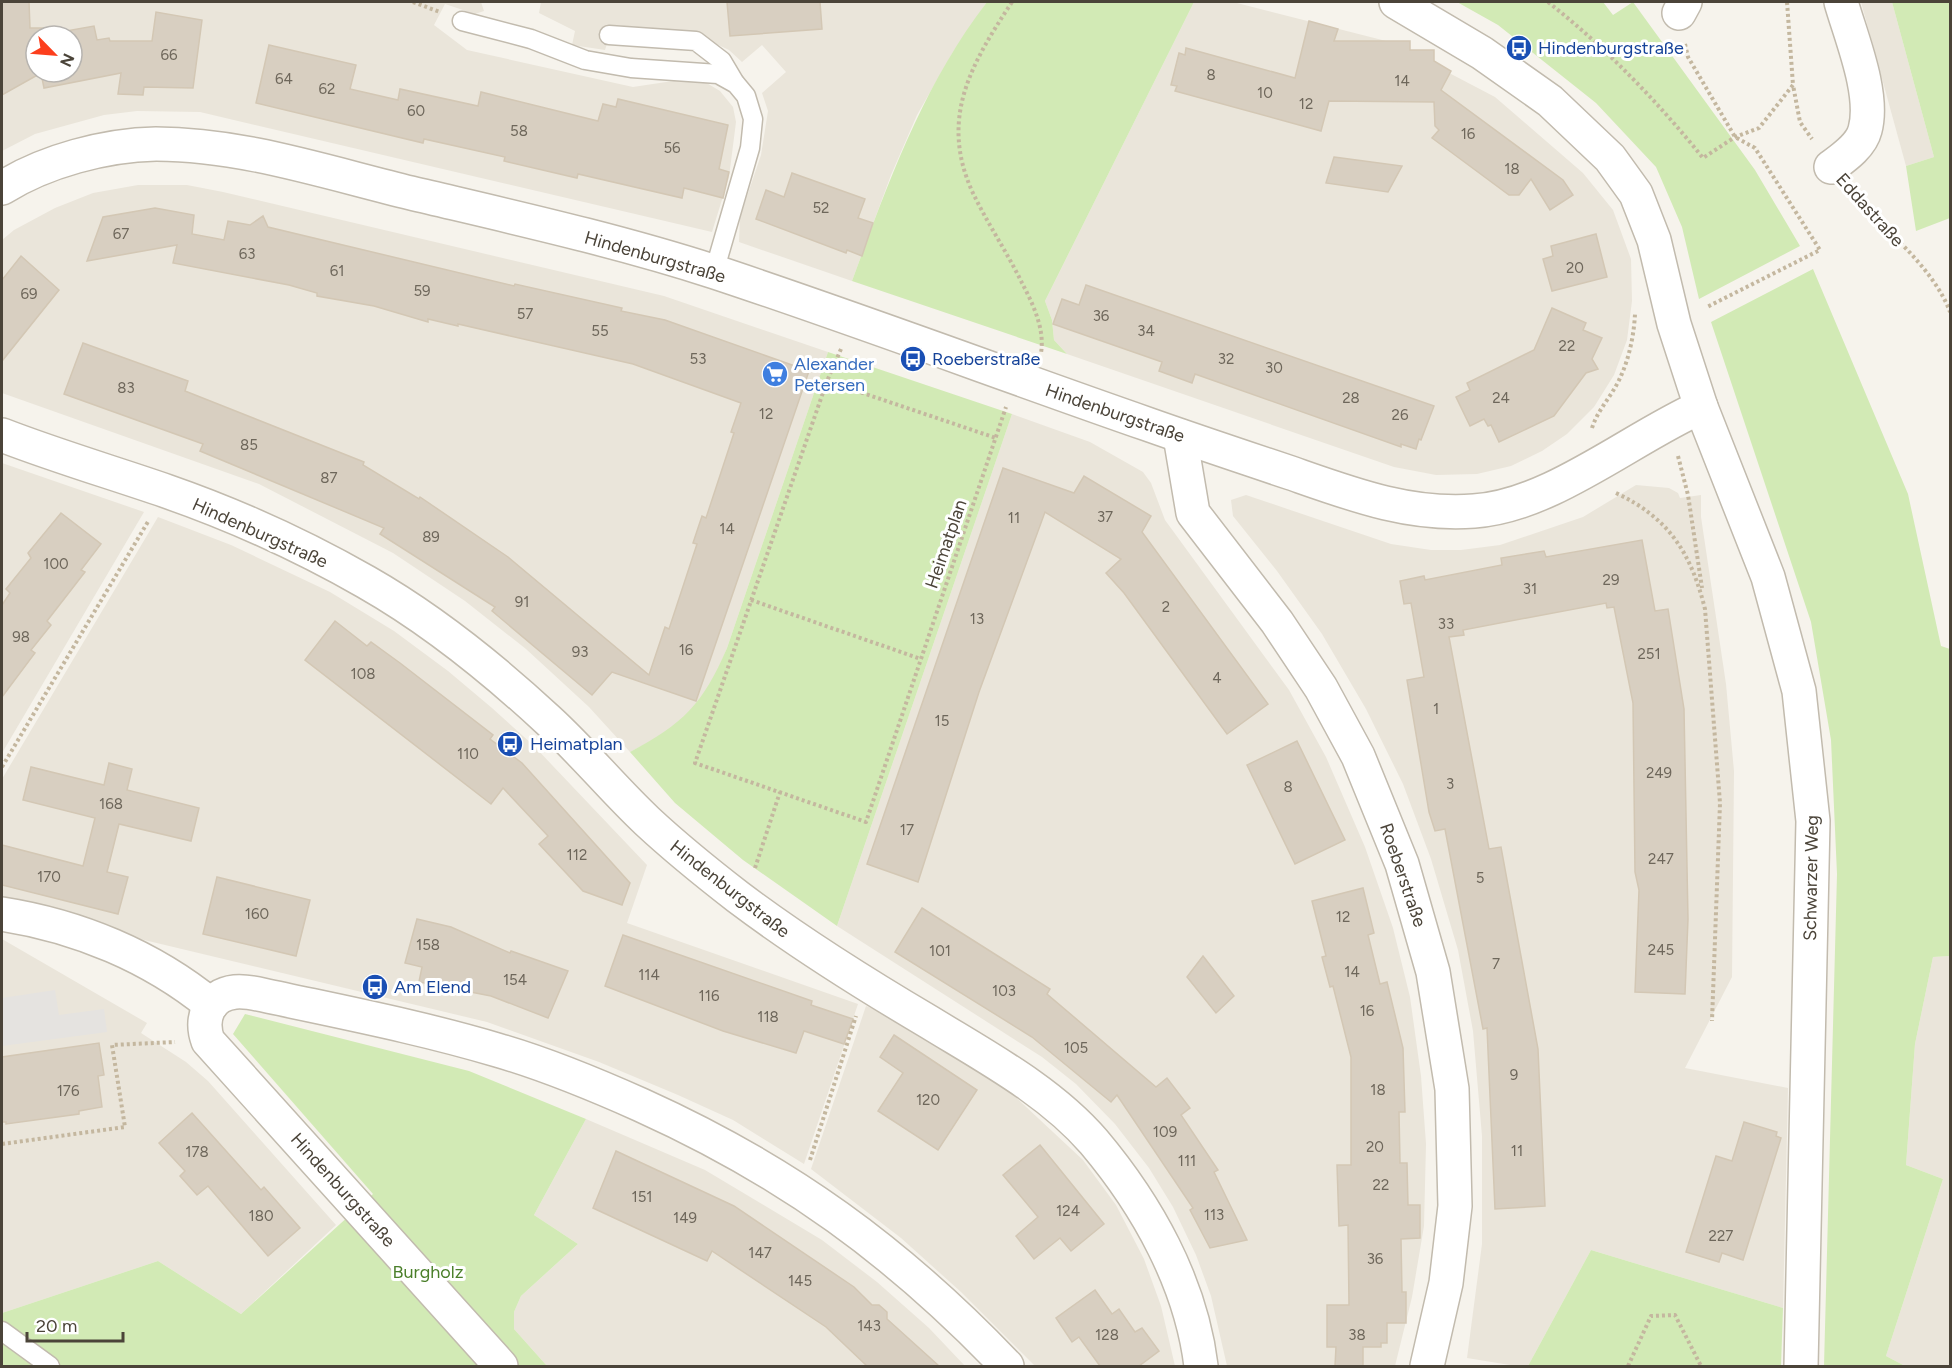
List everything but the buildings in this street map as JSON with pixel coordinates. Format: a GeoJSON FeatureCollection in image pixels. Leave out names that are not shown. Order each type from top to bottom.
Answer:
{"type":"FeatureCollection","features":[{"type":"Feature","properties":{"kind":"street"},"geometry":{"type":"LineString","coordinates":[[1396,2],[1430,20],[1519,78],[1581,128],[1610,158],[1636,194],[1654,240],[1674,324],[1701,407]]}},
{"type":"Feature","properties":{"kind":"street","name":"Eddastraße"},"geometry":{"type":"LineString","coordinates":[[1824,156],[1849,154],[1865,132],[1868,104],[1841,2]]}},
{"type":"Feature","properties":{"kind":"street","name":"Hindenburgstraße"},"geometry":{"type":"LineString","coordinates":[[2,188],[51,165],[102,151],[151,144],[224,149],[436,199],[714,272],[1180,436],[1367,499],[1412,510],[1480,511],[1524,500],[1577,475],[1678,417],[1701,407]]}},
{"type":"Feature","properties":{"kind":"street","name":"Schwarzer Weg"},"geometry":{"type":"LineString","coordinates":[[1701,407],[1771,588],[1799,691],[1812,809],[1801,1366]]}},
{"type":"Feature","properties":{"kind":"street","name":"Hindenburgstraße"},"geometry":{"type":"LineString","coordinates":[[2,435],[166,491],[244,521],[367,583],[422,619],[496,674],[550,722],[648,822],[698,866],[799,943],[1041,1094],[1092,1141],[1140,1205],[1172,1264],[1196,1334],[1201,1366]]}},
{"type":"Feature","properties":{"kind":"street","name":"Roeberstraße"},"geometry":{"type":"LineString","coordinates":[[1180,436],[1193,513],[1277,622],[1321,688],[1358,756],[1402,864],[1433,972],[1452,1089],[1455,1206],[1446,1283],[1427,1366]]}},
{"type":"Feature","properties":{"kind":"street"},"geometry":{"type":"LineString","coordinates":[[2,914],[79,932],[154,964],[185,984],[211,1005]]}},
{"type":"Feature","properties":{"kind":"street"},"geometry":{"type":"LineString","coordinates":[[208,1041],[203,1027],[211,1005],[229,993],[263,994],[498,1050],[591,1082],[697,1130],[801,1190],[896,1260],[954,1312],[1007,1366]]}},
{"type":"Feature","properties":{"kind":"street","name":"Hindenburgstraße"},"geometry":{"type":"LineString","coordinates":[[208,1041],[501,1366]]}},
{"type":"Feature","properties":{"kind":"lane"},"geometry":{"type":"LineString","coordinates":[[462,21],[531,39],[585,60],[632,68],[718,74],[736,84]]}},
{"type":"Feature","properties":{"kind":"lane"},"geometry":{"type":"LineString","coordinates":[[609,35],[696,42],[722,61],[746,96],[753,119],[750,148],[714,272]]}},
{"type":"Feature","properties":{"kind":"lane"},"geometry":{"type":"LineString","coordinates":[[2,1331],[50,1366]]}},
{"type":"Feature","properties":{"kind":"path","name":"Heimatplan"},"geometry":{"type":"LineString","coordinates":[[851,320],[839,357],[827,381],[695,762],[866,822],[996,438],[1026,382],[1042,344],[1040,327],[1017,273],[971,190],[960,153],[957,131],[959,109],[966,85],[980,55],[1012,2]]}},
{"type":"Feature","properties":{"kind":"path"},"geometry":{"type":"LineString","coordinates":[[1548,2],[1567,16],[1635,83],[1703,158],[1735,137],[1759,128],[1793,85]]}},
{"type":"Feature","properties":{"kind":"path"},"geometry":{"type":"LineString","coordinates":[[1787,2],[1793,85],[1800,123],[1824,156]]}},
{"type":"Feature","properties":{"kind":"path"},"geometry":{"type":"LineString","coordinates":[[1682,7],[1688,57],[1735,137],[1755,148],[1820,250],[1707,307]]}},
{"type":"Feature","properties":{"kind":"path","name":"Eddastraße"},"geometry":{"type":"LineString","coordinates":[[1824,156],[1877,222],[1911,255],[1944,296],[1950,312]]}},
{"type":"Feature","properties":{"kind":"path"},"geometry":{"type":"LineString","coordinates":[[1636,304],[1634,334],[1620,379],[1597,412],[1577,475],[1632,500],[1674,534],[1697,578],[1705,609]]}},
{"type":"Feature","properties":{"kind":"path"},"geometry":{"type":"LineString","coordinates":[[827,381],[996,438]]}},
{"type":"Feature","properties":{"kind":"path"},"geometry":{"type":"LineString","coordinates":[[2,766],[166,491]]}},
{"type":"Feature","properties":{"kind":"path"},"geometry":{"type":"LineString","coordinates":[[1688,495],[1705,609],[1720,803],[1712,1021]]}},
{"type":"Feature","properties":{"kind":"path"},"geometry":{"type":"LineString","coordinates":[[751,600],[921,659]]}},
{"type":"Feature","properties":{"kind":"path"},"geometry":{"type":"LineString","coordinates":[[756,864],[780,792]]}},
{"type":"Feature","properties":{"kind":"path"},"geometry":{"type":"LineString","coordinates":[[801,1190],[836,1073],[867,985]]}},
{"type":"Feature","properties":{"kind":"path"},"geometry":{"type":"LineString","coordinates":[[2,1144],[125,1127],[112,1045],[208,1041]]}},
{"type":"Feature","properties":{"kind":"path"},"geometry":{"type":"LineString","coordinates":[[1628,1366],[1651,1316],[1675,1315],[1701,1366]]}},
{"type":"Feature","properties":{"kind":"shaded area"},"geometry":{"type":"Polygon","coordinates":[[[2,2],[481,2],[484,11],[475,14],[445,4],[434,25],[467,50],[633,87],[686,79],[705,82],[720,91],[733,107],[736,122],[729,177],[712,232],[200,112],[137,111],[104,115],[35,134],[2,151],[2,2]]]}},
{"type":"Feature","properties":{"kind":"shaded area"},"geometry":{"type":"Polygon","coordinates":[[[541,2],[987,2],[953,52],[917,115],[891,175],[852,281],[739,242],[740,217],[761,155],[768,111],[762,93],[786,72],[762,45],[742,62],[729,50],[691,32],[613,25],[605,50],[572,45],[575,31],[539,13],[541,2]]]}},
{"type":"Feature","properties":{"kind":"shaded area"},"geometry":{"type":"Polygon","coordinates":[[[1194,2],[1233,2],[1390,42],[1495,97],[1583,173],[1613,210],[1631,259],[1632,301],[1627,340],[1614,375],[1594,407],[1567,434],[1542,451],[1511,466],[1477,474],[1436,475],[1394,467],[1067,354],[1054,340],[1052,320],[1045,301],[1194,2]]]}},
{"type":"Feature","properties":{"kind":"shaded area"},"geometry":{"type":"Polygon","coordinates":[[[1861,2],[1892,2],[1934,157],[1906,166],[1861,2]]]}},
{"type":"Feature","properties":{"kind":"shaded area"},"geometry":{"type":"Polygon","coordinates":[[[138,185],[187,185],[223,192],[664,296],[828,352],[727,648],[713,681],[693,709],[666,733],[630,752],[589,707],[526,649],[465,601],[393,553],[259,484],[2,393],[2,240],[14,230],[55,208],[93,193],[138,185]]]}},
{"type":"Feature","properties":{"kind":"shaded area"},"geometry":{"type":"Polygon","coordinates":[[[1012,414],[1090,442],[1143,472],[1151,483],[1165,520],[1289,690],[1326,757],[1365,847],[1393,928],[1410,997],[1421,1076],[1426,1144],[1424,1226],[1412,1297],[1395,1366],[1227,1366],[1211,1296],[1196,1255],[1173,1207],[1149,1168],[1115,1124],[1076,1084],[1042,1057],[837,926],[1012,414]]]}},
{"type":"Feature","properties":{"kind":"shaded area"},"geometry":{"type":"Polygon","coordinates":[[[2,463],[144,512],[2,753],[2,463]]]}},
{"type":"Feature","properties":{"kind":"shaded area"},"geometry":{"type":"Polygon","coordinates":[[[1636,485],[1669,488],[1678,493],[1680,498],[1701,495],[1701,517],[1726,684],[1734,771],[1732,977],[1685,1068],[1788,1088],[1783,1308],[1591,1250],[1528,1366],[1467,1358],[1482,1244],[1482,1136],[1473,1031],[1458,950],[1431,859],[1403,784],[1366,709],[1322,634],[1277,571],[1233,516],[1231,500],[1246,495],[1391,544],[1431,550],[1461,550],[1500,545],[1583,517],[1636,485]]]}},
{"type":"Feature","properties":{"kind":"shaded area"},"geometry":{"type":"Polygon","coordinates":[[[158,517],[231,545],[330,592],[394,631],[448,671],[492,708],[533,745],[647,865],[627,923],[858,1004],[804,1164],[733,1120],[678,1095],[599,1062],[487,1022],[2,906],[2,779],[158,517]]]}},
{"type":"Feature","properties":{"kind":"shaded area"},"geometry":{"type":"Polygon","coordinates":[[[2,939],[147,1023],[141,1033],[186,1062],[208,1081],[336,1225],[241,1314],[158,1261],[2,1313],[2,939]]]}},
{"type":"Feature","properties":{"kind":"shaded area"},"geometry":{"type":"Polygon","coordinates":[[[1950,956],[1950,1366],[1905,1366],[1886,1356],[1943,1179],[1906,1165],[1915,1044],[1933,957],[1950,956]]]}},
{"type":"Feature","properties":{"kind":"shaded area"},"geometry":{"type":"Polygon","coordinates":[[[55,990],[59,1015],[104,1009],[107,1032],[2,1046],[2,998],[55,990]]]}},
{"type":"Feature","properties":{"kind":"shaded area"},"geometry":{"type":"Polygon","coordinates":[[[866,1006],[879,1011],[1007,1089],[1083,1160],[1116,1205],[1144,1259],[1161,1306],[1175,1366],[1035,1366],[961,1292],[901,1238],[811,1169],[866,1006]]]}},
{"type":"Feature","properties":{"kind":"shaded area"},"geometry":{"type":"Polygon","coordinates":[[[586,1119],[705,1170],[822,1240],[877,1282],[929,1328],[965,1366],[547,1366],[514,1329],[514,1312],[521,1296],[578,1244],[534,1215],[586,1119]]]}},
{"type":"Feature","properties":{"kind":"green space"},"geometry":{"type":"Polygon","coordinates":[[[987,2],[1194,2],[1045,301],[1052,320],[1054,340],[1067,354],[852,281],[909,136],[944,67],[987,2]]]}},
{"type":"Feature","properties":{"kind":"green space"},"geometry":{"type":"Polygon","coordinates":[[[1457,2],[1603,2],[1613,15],[1633,2],[1755,170],[1800,246],[1699,299],[1682,227],[1656,167],[1596,103],[1498,25],[1457,2]]]}},
{"type":"Feature","properties":{"kind":"green space"},"geometry":{"type":"Polygon","coordinates":[[[1892,2],[1950,2],[1950,218],[1916,231],[1906,166],[1934,157],[1892,2]]]}},
{"type":"Feature","properties":{"kind":"green space"},"geometry":{"type":"Polygon","coordinates":[[[1813,269],[1908,494],[1941,646],[1950,649],[1950,956],[1933,957],[1915,1044],[1906,1165],[1943,1179],[1886,1356],[1905,1366],[1824,1366],[1837,874],[1831,740],[1811,622],[1711,322],[1813,269]]]}},
{"type":"Feature","properties":{"kind":"green space"},"geometry":{"type":"Polygon","coordinates":[[[828,352],[1012,414],[837,926],[743,860],[675,803],[630,752],[678,722],[700,698],[718,667],[727,648],[828,352]]]}},
{"type":"Feature","properties":{"kind":"green space","name":"Burgholz"},"geometry":{"type":"Polygon","coordinates":[[[245,1014],[469,1071],[586,1119],[534,1215],[578,1244],[521,1296],[514,1312],[514,1329],[547,1366],[2,1366],[2,1313],[158,1261],[241,1314],[373,1194],[233,1034],[245,1014]]]}},
{"type":"Feature","properties":{"kind":"green space"},"geometry":{"type":"Polygon","coordinates":[[[1591,1250],[1783,1308],[1781,1366],[1528,1366],[1591,1250]]]}},
{"type":"Feature","properties":{"kind":"place","name":"Hindenburgstraße"},"geometry":{"type":"Point","coordinates":[1519,48]}},
{"type":"Feature","properties":{"kind":"place","name":"Roeberstraße"},"geometry":{"type":"Point","coordinates":[913,359]}},
{"type":"Feature","properties":{"kind":"place","name":"Alexander Petersen"},"geometry":{"type":"Point","coordinates":[775,374]}},
{"type":"Feature","properties":{"kind":"place","name":"Heimatplan"},"geometry":{"type":"Point","coordinates":[510,744]}},
{"type":"Feature","properties":{"kind":"place","name":"Am Elend"},"geometry":{"type":"Point","coordinates":[375,987]}}]}
